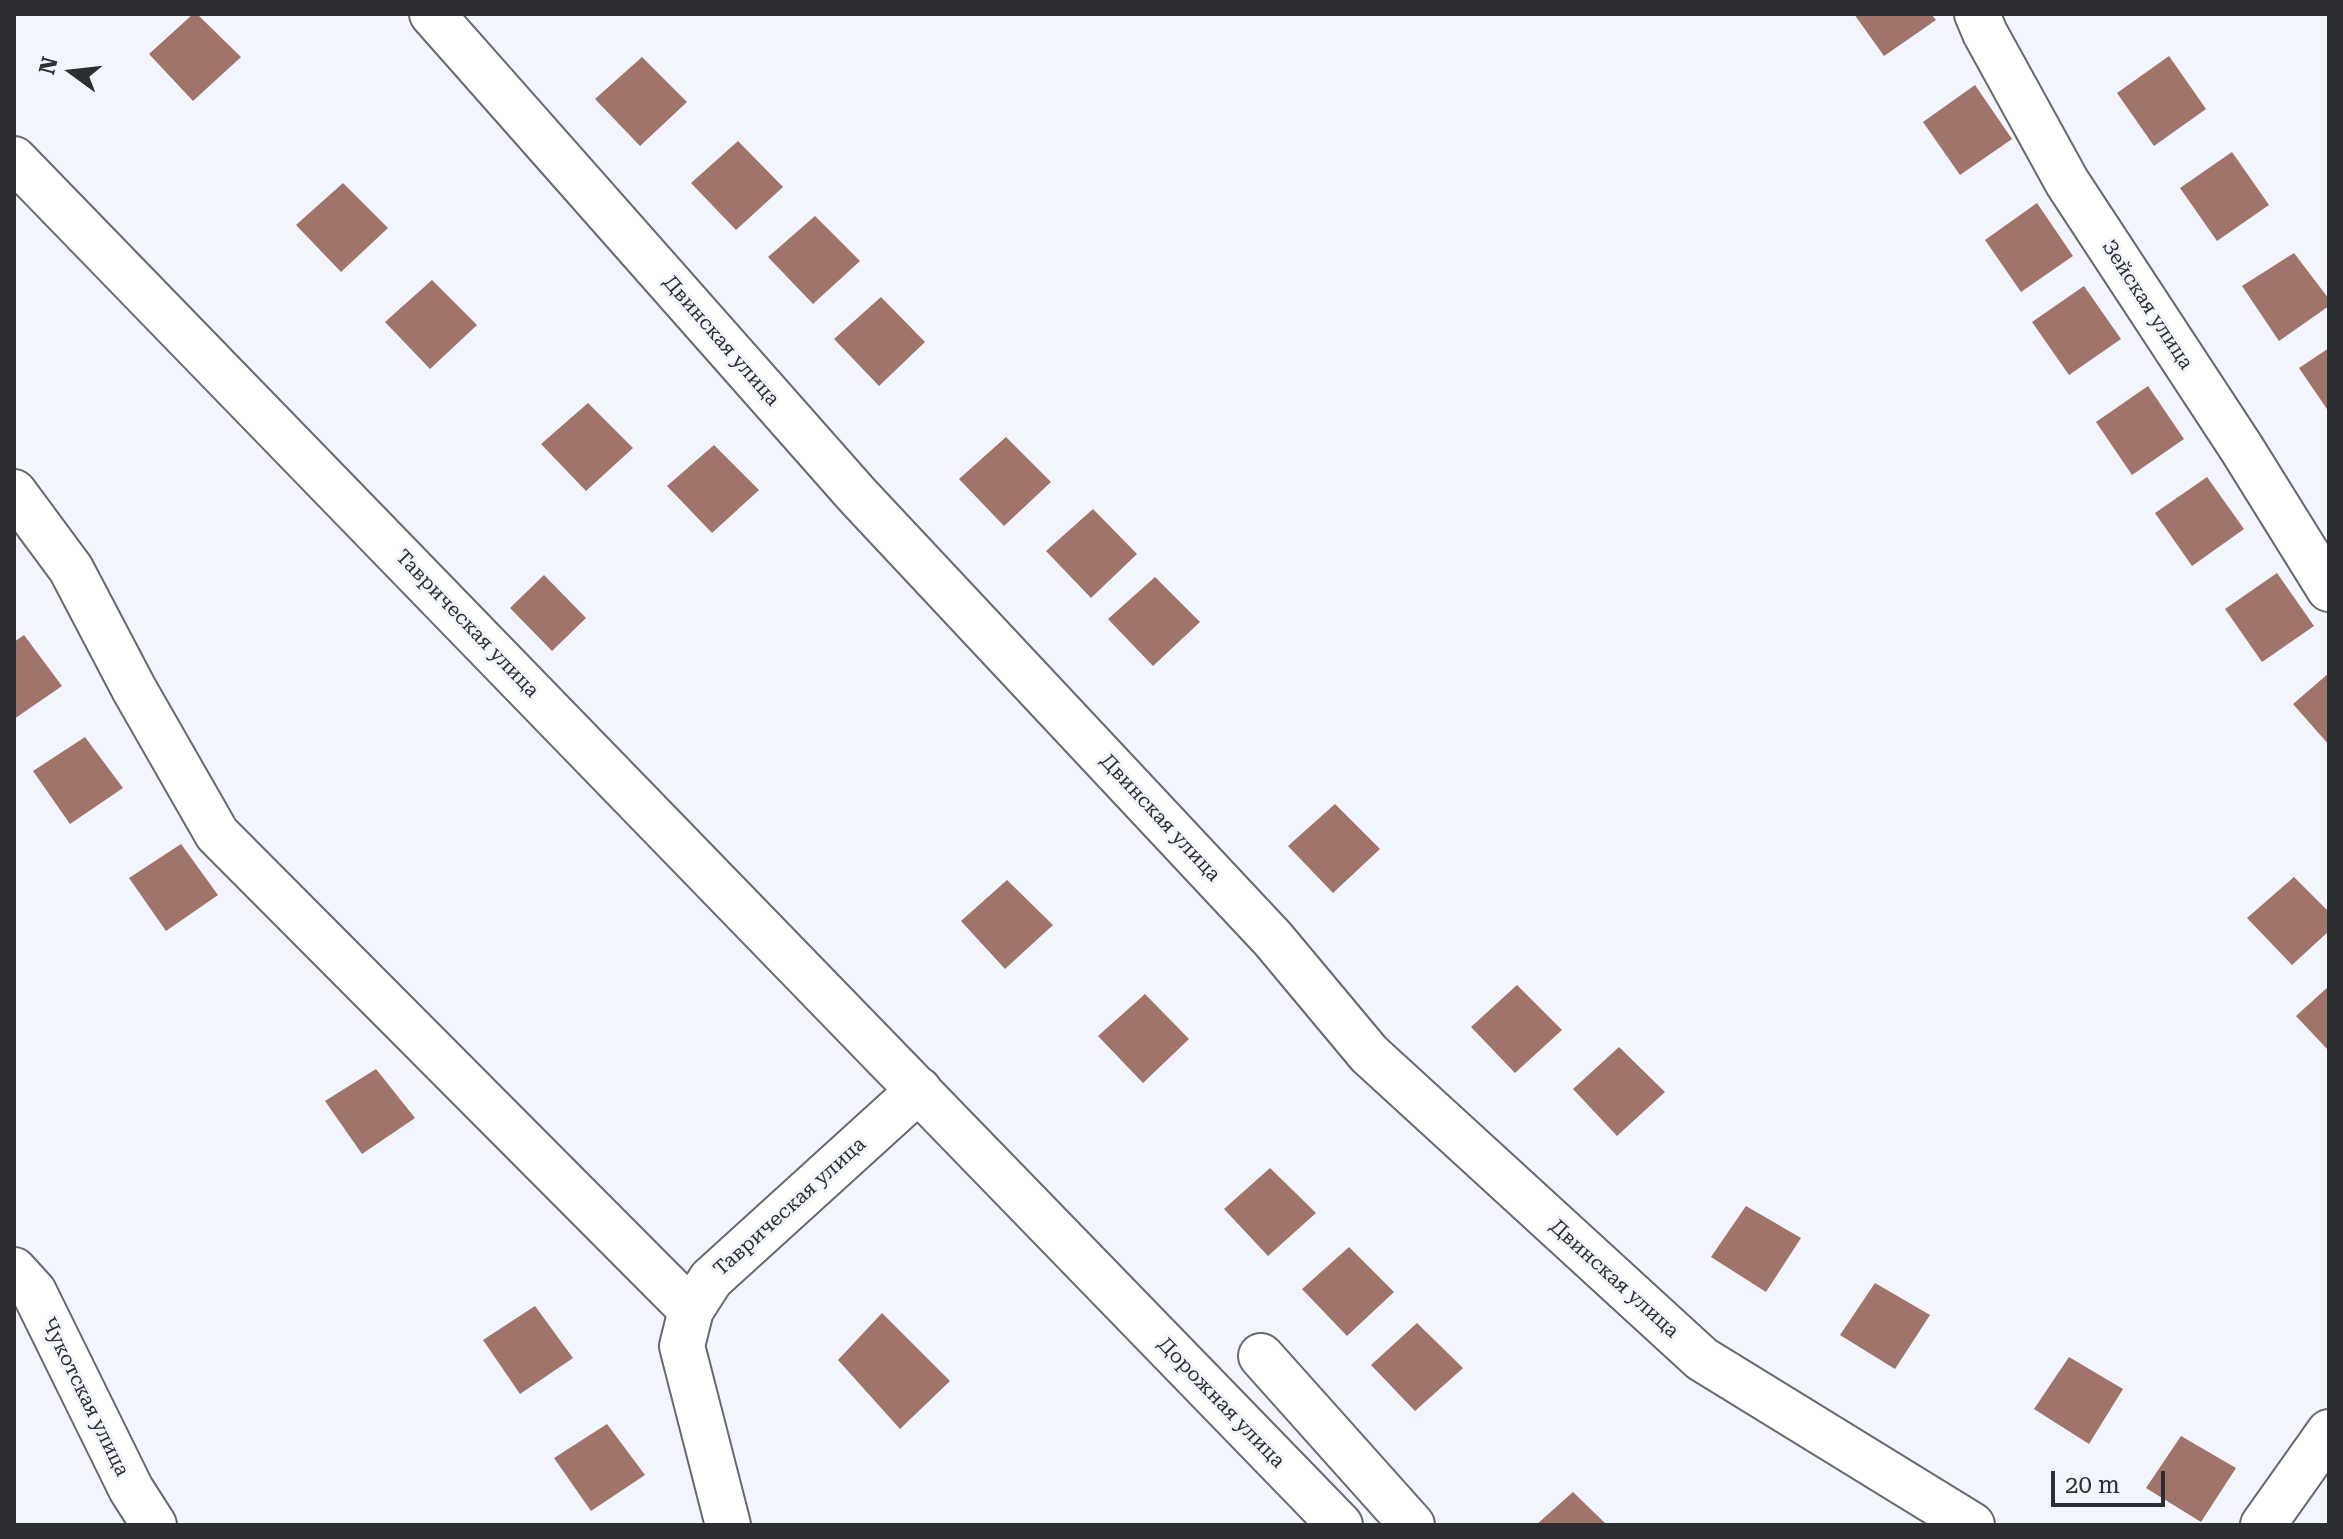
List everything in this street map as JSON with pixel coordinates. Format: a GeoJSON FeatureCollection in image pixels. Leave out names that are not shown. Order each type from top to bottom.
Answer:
{"type":"FeatureCollection","features":[{"type":"Feature","properties":{"kind":"street","name":"Двинская улица"},"geometry":{"type":"LineString","coordinates":[[432,14],[858,496],[1273,939],[1369,1054],[1702,1359],[1972,1525]]}},
{"type":"Feature","properties":{"kind":"street","name":"Зейская улица"},"geometry":{"type":"LineString","coordinates":[[1977,14],[2067,182],[2242,449],[2329,589]]}},
{"type":"Feature","properties":{"kind":"street","name":"Таврическая улица"},"geometry":{"type":"LineString","coordinates":[[14,159],[1103,1281]]}},
{"type":"Feature","properties":{"kind":"street"},"geometry":{"type":"LineString","coordinates":[[14,492],[71,569],[134,689],[217,834],[691,1310]]}},
{"type":"Feature","properties":{"kind":"street","name":"Таврическая улица"},"geometry":{"type":"LineString","coordinates":[[728,1525],[682,1346],[691,1310],[711,1279],[919,1090]]}},
{"type":"Feature","properties":{"kind":"street","name":"Чукотская улица"},"geometry":{"type":"LineString","coordinates":[[14,1270],[34,1292],[131,1489],[154,1525]]}},
{"type":"Feature","properties":{"kind":"street","name":"Дорожная улица"},"geometry":{"type":"LineString","coordinates":[[1103,1281],[1340,1525]]}},
{"type":"Feature","properties":{"kind":"street"},"geometry":{"type":"LineString","coordinates":[[1261,1356],[1412,1525]]}},
{"type":"Feature","properties":{"kind":"street"},"geometry":{"type":"LineString","coordinates":[[2263,1525],[2329,1432]]}},
{"type":"Feature","properties":{"kind":"building"},"geometry":{"type":"Polygon","coordinates":[[[193,14],[197,14],[241,57],[193,101],[149,54],[193,14]]]}},
{"type":"Feature","properties":{"kind":"building"},"geometry":{"type":"Polygon","coordinates":[[[1854,14],[1931,14],[1936,20],[1884,56],[1854,14]]]}},
{"type":"Feature","properties":{"kind":"building"},"geometry":{"type":"Polygon","coordinates":[[[2169,56],[2206,109],[2154,146],[2117,93],[2169,56]]]}},
{"type":"Feature","properties":{"kind":"building"},"geometry":{"type":"Polygon","coordinates":[[[642,57],[687,102],[640,146],[595,99],[642,57]]]}},
{"type":"Feature","properties":{"kind":"building"},"geometry":{"type":"Polygon","coordinates":[[[1975,85],[2012,139],[1960,175],[1923,122],[1975,85]]]}},
{"type":"Feature","properties":{"kind":"building"},"geometry":{"type":"Polygon","coordinates":[[[738,141],[783,187],[736,230],[691,183],[738,141]]]}},
{"type":"Feature","properties":{"kind":"building"},"geometry":{"type":"Polygon","coordinates":[[[2232,152],[2269,205],[2217,241],[2180,188],[2232,152]]]}},
{"type":"Feature","properties":{"kind":"building"},"geometry":{"type":"Polygon","coordinates":[[[343,183],[388,228],[341,272],[296,225],[343,183]]]}},
{"type":"Feature","properties":{"kind":"building"},"geometry":{"type":"Polygon","coordinates":[[[2037,203],[2073,256],[2021,292],[1985,240],[2037,203]]]}},
{"type":"Feature","properties":{"kind":"building"},"geometry":{"type":"Polygon","coordinates":[[[815,216],[860,261],[813,304],[768,257],[815,216]]]}},
{"type":"Feature","properties":{"kind":"building"},"geometry":{"type":"Polygon","coordinates":[[[2294,253],[2329,299],[2329,306],[2279,341],[2242,286],[2294,253]]]}},
{"type":"Feature","properties":{"kind":"building"},"geometry":{"type":"Polygon","coordinates":[[[432,280],[477,325],[430,369],[385,322],[432,280]]]}},
{"type":"Feature","properties":{"kind":"building"},"geometry":{"type":"Polygon","coordinates":[[[2084,286],[2121,339],[2069,375],[2032,322],[2084,286]]]}},
{"type":"Feature","properties":{"kind":"building"},"geometry":{"type":"Polygon","coordinates":[[[881,297],[925,342],[879,386],[834,339],[881,297]]]}},
{"type":"Feature","properties":{"kind":"building"},"geometry":{"type":"Polygon","coordinates":[[[2329,348],[2329,412],[2299,368],[2329,348]]]}},
{"type":"Feature","properties":{"kind":"building"},"geometry":{"type":"Polygon","coordinates":[[[2148,386],[2184,439],[2132,475],[2096,422],[2148,386]]]}},
{"type":"Feature","properties":{"kind":"building"},"geometry":{"type":"Polygon","coordinates":[[[588,403],[633,448],[586,491],[541,444],[588,403]]]}},
{"type":"Feature","properties":{"kind":"building"},"geometry":{"type":"Polygon","coordinates":[[[1006,437],[1051,482],[1004,526],[959,479],[1006,437]]]}},
{"type":"Feature","properties":{"kind":"building"},"geometry":{"type":"Polygon","coordinates":[[[714,445],[759,490],[712,533],[667,486],[714,445]]]}},
{"type":"Feature","properties":{"kind":"building"},"geometry":{"type":"Polygon","coordinates":[[[2207,477],[2244,529],[2192,566],[2155,513],[2207,477]]]}},
{"type":"Feature","properties":{"kind":"building"},"geometry":{"type":"Polygon","coordinates":[[[1093,509],[1137,554],[1091,598],[1046,551],[1093,509]]]}},
{"type":"Feature","properties":{"kind":"building"},"geometry":{"type":"Polygon","coordinates":[[[2277,573],[2314,626],[2262,662],[2225,609],[2277,573]]]}},
{"type":"Feature","properties":{"kind":"building"},"geometry":{"type":"Polygon","coordinates":[[[544,575],[586,618],[552,651],[510,608],[544,575]]]}},
{"type":"Feature","properties":{"kind":"building"},"geometry":{"type":"Polygon","coordinates":[[[1155,577],[1200,622],[1153,666],[1108,619],[1155,577]]]}},
{"type":"Feature","properties":{"kind":"building"},"geometry":{"type":"Polygon","coordinates":[[[24,635],[62,686],[14,719],[14,642],[24,635]]]}},
{"type":"Feature","properties":{"kind":"building"},"geometry":{"type":"Polygon","coordinates":[[[2329,673],[2329,745],[2293,704],[2329,673]]]}},
{"type":"Feature","properties":{"kind":"building"},"geometry":{"type":"Polygon","coordinates":[[[85,737],[123,788],[70,824],[33,771],[85,737]]]}},
{"type":"Feature","properties":{"kind":"building"},"geometry":{"type":"Polygon","coordinates":[[[1335,804],[1380,849],[1333,893],[1288,846],[1335,804]]]}},
{"type":"Feature","properties":{"kind":"building"},"geometry":{"type":"Polygon","coordinates":[[[181,844],[218,895],[166,931],[129,878],[181,844]]]}},
{"type":"Feature","properties":{"kind":"building"},"geometry":{"type":"Polygon","coordinates":[[[2294,877],[2329,912],[2329,931],[2292,965],[2247,918],[2294,877]]]}},
{"type":"Feature","properties":{"kind":"building"},"geometry":{"type":"Polygon","coordinates":[[[1007,880],[1053,925],[1005,969],[961,921],[1007,880]]]}},
{"type":"Feature","properties":{"kind":"building"},"geometry":{"type":"Polygon","coordinates":[[[1517,985],[1562,1030],[1515,1073],[1471,1027],[1517,985]]]}},
{"type":"Feature","properties":{"kind":"building"},"geometry":{"type":"Polygon","coordinates":[[[2329,986],[2329,1051],[2296,1016],[2329,986]]]}},
{"type":"Feature","properties":{"kind":"building"},"geometry":{"type":"Polygon","coordinates":[[[1145,994],[1189,1039],[1143,1083],[1098,1036],[1145,994]]]}},
{"type":"Feature","properties":{"kind":"building"},"geometry":{"type":"Polygon","coordinates":[[[1619,1047],[1665,1092],[1617,1136],[1573,1089],[1619,1047]]]}},
{"type":"Feature","properties":{"kind":"building"},"geometry":{"type":"Polygon","coordinates":[[[376,1069],[415,1118],[362,1154],[325,1101],[376,1069]]]}},
{"type":"Feature","properties":{"kind":"building"},"geometry":{"type":"Polygon","coordinates":[[[1270,1168],[1316,1213],[1268,1256],[1224,1209],[1270,1168]]]}},
{"type":"Feature","properties":{"kind":"building"},"geometry":{"type":"Polygon","coordinates":[[[1746,1206],[1801,1238],[1766,1292],[1711,1257],[1746,1206]]]}},
{"type":"Feature","properties":{"kind":"building"},"geometry":{"type":"Polygon","coordinates":[[[1349,1247],[1394,1292],[1347,1336],[1302,1289],[1349,1247]]]}},
{"type":"Feature","properties":{"kind":"building"},"geometry":{"type":"Polygon","coordinates":[[[1875,1283],[1930,1315],[1895,1369],[1840,1335],[1875,1283]]]}},
{"type":"Feature","properties":{"kind":"building"},"geometry":{"type":"Polygon","coordinates":[[[535,1306],[573,1358],[520,1394],[483,1340],[535,1306]]]}},
{"type":"Feature","properties":{"kind":"building"},"geometry":{"type":"Polygon","coordinates":[[[882,1313],[950,1381],[900,1429],[838,1360],[882,1313]]]}},
{"type":"Feature","properties":{"kind":"building"},"geometry":{"type":"Polygon","coordinates":[[[1417,1323],[1463,1368],[1415,1411],[1371,1365],[1417,1323]]]}},
{"type":"Feature","properties":{"kind":"building"},"geometry":{"type":"Polygon","coordinates":[[[2069,1357],[2123,1389],[2089,1444],[2034,1409],[2069,1357]]]}},
{"type":"Feature","properties":{"kind":"building"},"geometry":{"type":"Polygon","coordinates":[[[607,1424],[645,1475],[591,1511],[554,1458],[607,1424]]]}},
{"type":"Feature","properties":{"kind":"building"},"geometry":{"type":"Polygon","coordinates":[[[2181,1436],[2236,1468],[2201,1522],[2146,1488],[2181,1436]]]}},
{"type":"Feature","properties":{"kind":"building"},"geometry":{"type":"Polygon","coordinates":[[[1573,1492],[1607,1525],[1536,1525],[1573,1492]]]}}]}
